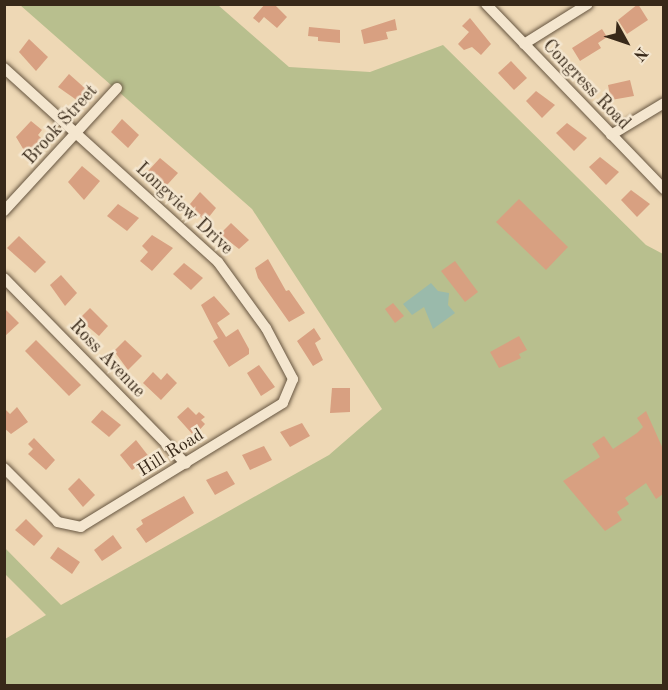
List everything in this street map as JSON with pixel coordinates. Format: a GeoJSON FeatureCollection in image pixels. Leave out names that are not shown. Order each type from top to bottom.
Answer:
{"type":"FeatureCollection","features":[{"type":"Feature","properties":{"kind":"street","name":"Congress Road"},"geometry":{"type":"LineString","coordinates":[[486,4],[663,189]]}},
{"type":"Feature","properties":{"kind":"street"},"geometry":{"type":"LineString","coordinates":[[524,44],[588,4]]}},
{"type":"Feature","properties":{"kind":"street","name":"Longview Drive"},"geometry":{"type":"LineString","coordinates":[[4,68],[204,247],[232,278],[292,372],[292,388],[283,403]]}},
{"type":"Feature","properties":{"kind":"street","name":"Brook Street"},"geometry":{"type":"LineString","coordinates":[[4,212],[117,88]]}},
{"type":"Feature","properties":{"kind":"street"},"geometry":{"type":"LineString","coordinates":[[611,135],[663,103]]}},
{"type":"Feature","properties":{"kind":"street","name":"Ross Avenue"},"geometry":{"type":"LineString","coordinates":[[4,278],[186,464]]}},
{"type":"Feature","properties":{"kind":"street","name":"Hill Road"},"geometry":{"type":"LineString","coordinates":[[4,468],[58,522],[74,527],[89,524],[283,403]]}},
{"type":"Feature","properties":{"kind":"green space"},"geometry":{"type":"Polygon","coordinates":[[[20,5],[218,5],[289,67],[370,72],[443,45],[646,245],[663,254],[663,685],[5,685],[5,639],[46,615],[5,574],[4,547],[61,605],[329,455],[382,409],[252,209],[20,5]]]}},
{"type":"Feature","properties":{"kind":"shaded area"},"geometry":{"type":"Polygon","coordinates":[[[431,283],[438,291],[449,293],[448,305],[455,313],[433,329],[424,307],[412,315],[403,304],[431,283]]]}},
{"type":"Feature","properties":{"kind":"building"},"geometry":{"type":"Polygon","coordinates":[[[265,4],[274,4],[287,17],[277,28],[264,17],[259,23],[253,18],[265,4]]]}},
{"type":"Feature","properties":{"kind":"building"},"geometry":{"type":"Polygon","coordinates":[[[638,4],[648,20],[627,34],[618,20],[638,4]]]}},
{"type":"Feature","properties":{"kind":"building"},"geometry":{"type":"Polygon","coordinates":[[[470,18],[491,44],[481,55],[472,47],[464,50],[458,44],[469,32],[462,26],[470,18]]]}},
{"type":"Feature","properties":{"kind":"building"},"geometry":{"type":"Polygon","coordinates":[[[395,19],[397,30],[386,32],[388,39],[364,44],[361,30],[395,19]]]}},
{"type":"Feature","properties":{"kind":"building"},"geometry":{"type":"Polygon","coordinates":[[[309,27],[340,30],[340,43],[318,41],[318,37],[308,36],[309,27]]]}},
{"type":"Feature","properties":{"kind":"building"},"geometry":{"type":"Polygon","coordinates":[[[602,29],[607,37],[598,43],[601,48],[580,61],[572,48],[602,29]]]}},
{"type":"Feature","properties":{"kind":"building"},"geometry":{"type":"Polygon","coordinates":[[[29,39],[48,57],[36,71],[19,52],[29,39]]]}},
{"type":"Feature","properties":{"kind":"building"},"geometry":{"type":"Polygon","coordinates":[[[511,61],[527,78],[514,90],[498,73],[511,61]]]}},
{"type":"Feature","properties":{"kind":"building"},"geometry":{"type":"Polygon","coordinates":[[[69,74],[87,90],[78,101],[58,87],[69,74]]]}},
{"type":"Feature","properties":{"kind":"building"},"geometry":{"type":"Polygon","coordinates":[[[630,80],[634,96],[611,100],[608,85],[630,80]]]}},
{"type":"Feature","properties":{"kind":"building"},"geometry":{"type":"Polygon","coordinates":[[[536,91],[555,105],[542,118],[526,101],[536,91]]]}},
{"type":"Feature","properties":{"kind":"building"},"geometry":{"type":"Polygon","coordinates":[[[122,119],[139,135],[128,148],[111,132],[122,119]]]}},
{"type":"Feature","properties":{"kind":"building"},"geometry":{"type":"Polygon","coordinates":[[[31,121],[42,130],[38,135],[43,140],[28,157],[16,137],[31,121]]]}},
{"type":"Feature","properties":{"kind":"building"},"geometry":{"type":"Polygon","coordinates":[[[567,123],[587,138],[574,151],[556,133],[567,123]]]}},
{"type":"Feature","properties":{"kind":"building"},"geometry":{"type":"Polygon","coordinates":[[[600,157],[619,172],[606,185],[589,167],[600,157]]]}},
{"type":"Feature","properties":{"kind":"building"},"geometry":{"type":"Polygon","coordinates":[[[160,158],[178,173],[167,185],[148,171],[160,158]]]}},
{"type":"Feature","properties":{"kind":"building"},"geometry":{"type":"Polygon","coordinates":[[[82,166],[100,181],[84,200],[68,182],[82,166]]]}},
{"type":"Feature","properties":{"kind":"building"},"geometry":{"type":"Polygon","coordinates":[[[631,190],[650,204],[637,217],[621,200],[631,190]]]}},
{"type":"Feature","properties":{"kind":"building"},"geometry":{"type":"Polygon","coordinates":[[[200,192],[216,208],[205,222],[190,204],[200,192]]]}},
{"type":"Feature","properties":{"kind":"building"},"geometry":{"type":"Polygon","coordinates":[[[519,199],[568,247],[546,270],[496,222],[519,199]]]}},
{"type":"Feature","properties":{"kind":"building"},"geometry":{"type":"Polygon","coordinates":[[[118,204],[139,218],[127,231],[107,216],[118,204]]]}},
{"type":"Feature","properties":{"kind":"building"},"geometry":{"type":"Polygon","coordinates":[[[231,223],[249,240],[239,249],[220,234],[231,223]]]}},
{"type":"Feature","properties":{"kind":"building"},"geometry":{"type":"Polygon","coordinates":[[[152,235],[173,248],[152,271],[140,261],[148,252],[142,246],[152,235]]]}},
{"type":"Feature","properties":{"kind":"building"},"geometry":{"type":"Polygon","coordinates":[[[19,236],[46,262],[35,273],[7,248],[19,236]]]}},
{"type":"Feature","properties":{"kind":"building"},"geometry":{"type":"Polygon","coordinates":[[[268,259],[286,291],[289,290],[305,313],[289,322],[258,278],[255,268],[268,259]]]}},
{"type":"Feature","properties":{"kind":"building"},"geometry":{"type":"Polygon","coordinates":[[[455,261],[478,292],[465,302],[441,271],[455,261]]]}},
{"type":"Feature","properties":{"kind":"building"},"geometry":{"type":"Polygon","coordinates":[[[184,263],[203,278],[191,290],[173,274],[184,263]]]}},
{"type":"Feature","properties":{"kind":"building"},"geometry":{"type":"Polygon","coordinates":[[[61,275],[77,293],[65,306],[50,285],[61,275]]]}},
{"type":"Feature","properties":{"kind":"building"},"geometry":{"type":"Polygon","coordinates":[[[214,296],[230,314],[217,323],[226,337],[238,329],[249,349],[249,354],[229,367],[213,341],[218,338],[201,305],[214,296]]]}},
{"type":"Feature","properties":{"kind":"building"},"geometry":{"type":"Polygon","coordinates":[[[393,303],[404,316],[395,323],[385,309],[393,303]]]}},
{"type":"Feature","properties":{"kind":"building"},"geometry":{"type":"Polygon","coordinates":[[[4,308],[19,323],[4,337],[4,308]]]}},
{"type":"Feature","properties":{"kind":"building"},"geometry":{"type":"Polygon","coordinates":[[[90,308],[108,326],[99,336],[79,319],[90,308]]]}},
{"type":"Feature","properties":{"kind":"building"},"geometry":{"type":"Polygon","coordinates":[[[314,328],[321,339],[315,343],[323,360],[313,366],[297,341],[314,328]]]}},
{"type":"Feature","properties":{"kind":"building"},"geometry":{"type":"Polygon","coordinates":[[[519,336],[527,350],[519,354],[521,358],[499,368],[490,352],[519,336]]]}},
{"type":"Feature","properties":{"kind":"building"},"geometry":{"type":"Polygon","coordinates":[[[36,340],[81,385],[69,396],[25,351],[36,340]]]}},
{"type":"Feature","properties":{"kind":"building"},"geometry":{"type":"Polygon","coordinates":[[[125,340],[142,356],[128,370],[114,351],[125,340]]]}},
{"type":"Feature","properties":{"kind":"building"},"geometry":{"type":"Polygon","coordinates":[[[259,365],[275,387],[261,396],[247,373],[259,365]]]}},
{"type":"Feature","properties":{"kind":"building"},"geometry":{"type":"Polygon","coordinates":[[[153,372],[161,380],[167,373],[177,383],[161,400],[143,383],[153,372]]]}},
{"type":"Feature","properties":{"kind":"building"},"geometry":{"type":"Polygon","coordinates":[[[332,388],[350,388],[350,412],[330,413],[332,388]]]}},
{"type":"Feature","properties":{"kind":"building"},"geometry":{"type":"Polygon","coordinates":[[[17,407],[28,422],[11,434],[4,428],[4,408],[10,414],[17,407]]]}},
{"type":"Feature","properties":{"kind":"building"},"geometry":{"type":"Polygon","coordinates":[[[188,407],[196,415],[199,412],[205,417],[201,420],[205,424],[194,436],[177,417],[188,407]]]}},
{"type":"Feature","properties":{"kind":"building"},"geometry":{"type":"Polygon","coordinates":[[[102,410],[121,425],[109,437],[91,422],[102,410]]]}},
{"type":"Feature","properties":{"kind":"building"},"geometry":{"type":"Polygon","coordinates":[[[646,411],[663,449],[663,494],[656,499],[646,483],[625,498],[629,504],[617,512],[622,520],[605,531],[563,481],[600,457],[592,444],[604,436],[613,449],[637,433],[643,427],[637,418],[646,411]]]}},
{"type":"Feature","properties":{"kind":"building"},"geometry":{"type":"Polygon","coordinates":[[[302,423],[310,436],[290,447],[280,432],[302,423]]]}},
{"type":"Feature","properties":{"kind":"building"},"geometry":{"type":"Polygon","coordinates":[[[34,438],[55,460],[46,470],[28,454],[33,449],[28,444],[34,438]]]}},
{"type":"Feature","properties":{"kind":"building"},"geometry":{"type":"Polygon","coordinates":[[[136,440],[150,458],[132,470],[120,455],[136,440]]]}},
{"type":"Feature","properties":{"kind":"building"},"geometry":{"type":"Polygon","coordinates":[[[264,446],[272,460],[250,470],[242,455],[264,446]]]}},
{"type":"Feature","properties":{"kind":"building"},"geometry":{"type":"Polygon","coordinates":[[[227,471],[235,484],[215,495],[206,480],[227,471]]]}},
{"type":"Feature","properties":{"kind":"building"},"geometry":{"type":"Polygon","coordinates":[[[79,478],[95,495],[83,507],[68,489],[79,478]]]}},
{"type":"Feature","properties":{"kind":"building"},"geometry":{"type":"Polygon","coordinates":[[[184,496],[194,513],[146,543],[136,529],[143,524],[141,520],[184,496]]]}},
{"type":"Feature","properties":{"kind":"building"},"geometry":{"type":"Polygon","coordinates":[[[26,519],[43,536],[34,546],[15,530],[26,519]]]}},
{"type":"Feature","properties":{"kind":"building"},"geometry":{"type":"Polygon","coordinates":[[[113,535],[122,548],[102,561],[94,550],[113,535]]]}},
{"type":"Feature","properties":{"kind":"building"},"geometry":{"type":"Polygon","coordinates":[[[58,547],[80,562],[72,574],[50,558],[58,547]]]}}]}
